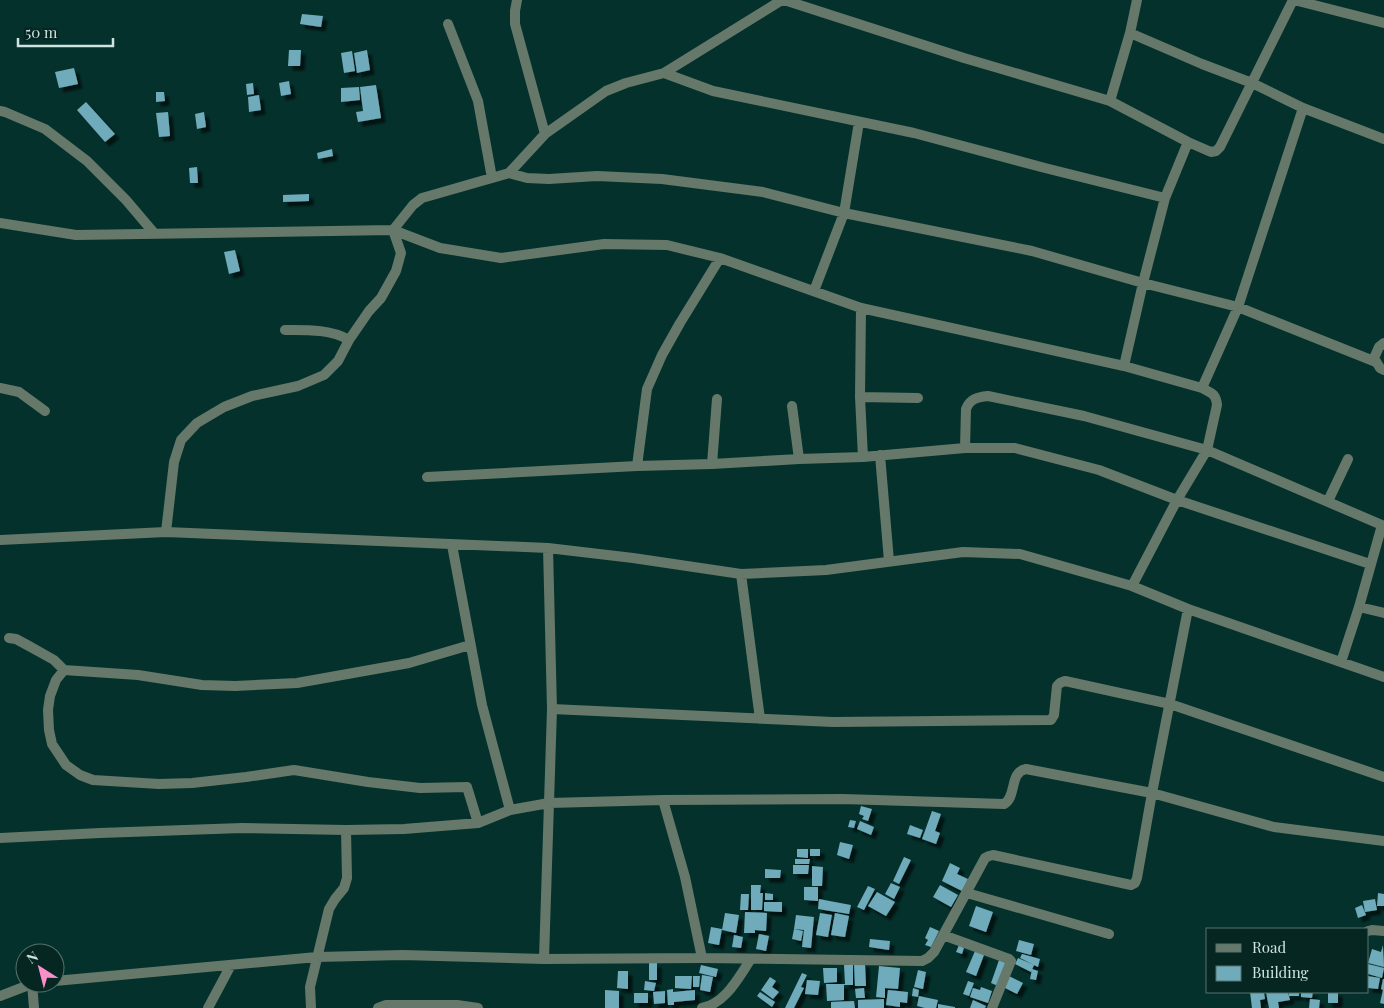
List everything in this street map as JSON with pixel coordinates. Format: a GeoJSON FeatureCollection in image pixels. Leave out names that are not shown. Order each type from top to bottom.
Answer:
{"type":"FeatureCollection","features":[{"type":"Feature","properties":{"kind":"street"},"geometry":{"type":"LineString","coordinates":[[517,0],[514,11],[515,24],[545,134]]}},
{"type":"Feature","properties":{"kind":"street"},"geometry":{"type":"LineString","coordinates":[[509,174],[545,134],[606,90],[664,73],[783,0],[964,58],[1110,101],[1211,152],[1220,147],[1294,0],[1384,23]]}},
{"type":"Feature","properties":{"kind":"street"},"geometry":{"type":"LineString","coordinates":[[1110,101],[1130,32],[1137,0]]}},
{"type":"Feature","properties":{"kind":"street"},"geometry":{"type":"LineString","coordinates":[[448,24],[478,101],[492,178]]}},
{"type":"Feature","properties":{"kind":"street"},"geometry":{"type":"LineString","coordinates":[[1130,32],[1202,64],[1252,83],[1303,108],[1384,139]]}},
{"type":"Feature","properties":{"kind":"street"},"geometry":{"type":"LineString","coordinates":[[664,73],[713,91],[914,133],[1164,198]]}},
{"type":"Feature","properties":{"kind":"street"},"geometry":{"type":"LineString","coordinates":[[1202,388],[1238,307],[1303,108]]}},
{"type":"Feature","properties":{"kind":"street"},"geometry":{"type":"LineString","coordinates":[[0,111],[45,130],[87,162],[126,200],[154,234]]}},
{"type":"Feature","properties":{"kind":"street"},"geometry":{"type":"LineString","coordinates":[[814,291],[844,213],[859,122]]}},
{"type":"Feature","properties":{"kind":"street"},"geometry":{"type":"LineString","coordinates":[[1124,366],[1164,198],[1188,142]]}},
{"type":"Feature","properties":{"kind":"street"},"geometry":{"type":"LineString","coordinates":[[393,230],[422,198],[509,174],[527,178],[549,179],[597,176],[662,179],[763,192],[844,213],[1032,251],[1143,283],[1238,307],[1376,362]]}},
{"type":"Feature","properties":{"kind":"street"},"geometry":{"type":"LineString","coordinates":[[0,223],[76,235],[393,230],[440,248],[501,258],[604,244],[667,246],[720,258],[861,308],[1124,366],[1202,388],[1212,393],[1216,398],[1217,405],[1207,450],[1177,500],[1132,586]]}},
{"type":"Feature","properties":{"kind":"street"},"geometry":{"type":"LineString","coordinates":[[166,532],[174,462],[181,440],[197,423],[224,407],[252,396],[298,386],[324,375],[338,361],[349,340],[369,310],[381,298],[396,271],[401,253],[393,230]]}},
{"type":"Feature","properties":{"kind":"street"},"geometry":{"type":"LineString","coordinates":[[637,466],[647,389],[662,355],[720,258]]}},
{"type":"Feature","properties":{"kind":"street"},"geometry":{"type":"LineString","coordinates":[[861,308],[860,397],[863,457]]}},
{"type":"Feature","properties":{"kind":"street"},"geometry":{"type":"LineString","coordinates":[[285,330],[323,332],[341,335],[349,340]]}},
{"type":"Feature","properties":{"kind":"street"},"geometry":{"type":"LineString","coordinates":[[1384,342],[1379,347],[1374,358],[1380,368],[1384,370]]}},
{"type":"Feature","properties":{"kind":"street"},"geometry":{"type":"LineString","coordinates":[[0,388],[19,392],[45,411]]}},
{"type":"Feature","properties":{"kind":"street"},"geometry":{"type":"LineString","coordinates":[[965,448],[966,409],[968,404],[978,397],[988,396],[1084,416],[1207,450],[1383,525],[1341,662]]}},
{"type":"Feature","properties":{"kind":"street"},"geometry":{"type":"LineString","coordinates":[[860,397],[918,398]]}},
{"type":"Feature","properties":{"kind":"street"},"geometry":{"type":"LineString","coordinates":[[712,464],[717,399]]}},
{"type":"Feature","properties":{"kind":"street"},"geometry":{"type":"LineString","coordinates":[[792,406],[799,459]]}},
{"type":"Feature","properties":{"kind":"street"},"geometry":{"type":"LineString","coordinates":[[427,477],[863,457],[965,448],[1015,448],[1098,470],[1177,500],[1370,564]]}},
{"type":"Feature","properties":{"kind":"street"},"geometry":{"type":"LineString","coordinates":[[880,455],[889,561]]}},
{"type":"Feature","properties":{"kind":"street"},"geometry":{"type":"LineString","coordinates":[[1328,502],[1348,459]]}},
{"type":"Feature","properties":{"kind":"street"},"geometry":{"type":"LineString","coordinates":[[0,540],[166,532],[548,548],[741,574],[826,570],[963,552],[1020,554],[1132,586],[1188,609],[1384,677]]}},
{"type":"Feature","properties":{"kind":"street"},"geometry":{"type":"LineString","coordinates":[[452,545],[482,705],[510,810]]}},
{"type":"Feature","properties":{"kind":"street"},"geometry":{"type":"LineString","coordinates":[[544,959],[552,709],[548,548]]}},
{"type":"Feature","properties":{"kind":"street"},"geometry":{"type":"LineString","coordinates":[[741,574],[760,718]]}},
{"type":"Feature","properties":{"kind":"street"},"geometry":{"type":"LineString","coordinates":[[1359,607],[1384,613]]}},
{"type":"Feature","properties":{"kind":"street"},"geometry":{"type":"LineString","coordinates":[[65,980],[317,956],[403,955],[544,959],[702,958],[922,961],[934,952],[985,858],[993,855],[1131,885],[1135,883],[1138,878],[1152,793],[1188,609]]}},
{"type":"Feature","properties":{"kind":"street"},"geometry":{"type":"LineString","coordinates":[[9,638],[16,639],[54,660],[64,670],[138,675],[202,685],[235,686],[297,683],[409,664],[470,645]]}},
{"type":"Feature","properties":{"kind":"street"},"geometry":{"type":"LineString","coordinates":[[64,670],[56,680],[50,696],[48,710],[52,744],[66,764],[80,775],[93,780],[158,784],[192,783],[294,770],[420,788],[467,787],[478,823]]}},
{"type":"Feature","properties":{"kind":"street"},"geometry":{"type":"LineString","coordinates":[[552,709],[833,722],[1051,720],[1054,715],[1057,686],[1065,681],[1170,704],[1384,777]]}},
{"type":"Feature","properties":{"kind":"street"},"geometry":{"type":"LineString","coordinates":[[0,838],[242,828],[346,830],[404,828],[478,823],[510,810],[549,803],[843,799],[1004,804],[1010,799],[1017,774],[1020,770],[1026,769],[1152,793],[1274,826],[1384,841]]}},
{"type":"Feature","properties":{"kind":"street"},"geometry":{"type":"LineString","coordinates":[[663,800],[686,877],[702,958]]}},
{"type":"Feature","properties":{"kind":"street"},"geometry":{"type":"LineString","coordinates":[[311,1008],[310,987],[329,909],[344,888],[346,878],[346,830]]}},
{"type":"Feature","properties":{"kind":"street"},"geometry":{"type":"LineString","coordinates":[[967,893],[1109,934]]}},
{"type":"Feature","properties":{"kind":"street"},"geometry":{"type":"LineString","coordinates":[[1369,931],[1384,932]]}},
{"type":"Feature","properties":{"kind":"street"},"geometry":{"type":"LineString","coordinates":[[943,935],[1011,961],[992,1008]]}},
{"type":"Feature","properties":{"kind":"street"},"geometry":{"type":"LineString","coordinates":[[707,1007],[729,992],[751,959]]}},
{"type":"Feature","properties":{"kind":"street"},"geometry":{"type":"LineString","coordinates":[[208,1008],[231,965]]}},
{"type":"Feature","properties":{"kind":"street"},"geometry":{"type":"LineString","coordinates":[[0,996],[15,990]]}},
{"type":"Feature","properties":{"kind":"street"},"geometry":{"type":"LineString","coordinates":[[33,993],[34,1008]]}},
{"type":"Feature","properties":{"kind":"street"},"geometry":{"type":"LineString","coordinates":[[378,1008],[386,1005],[457,1005],[478,1008]]}},
{"type":"Feature","properties":{"kind":"building"},"geometry":{"type":"Polygon","coordinates":[[[302,14],[323,16],[321,27],[300,24],[302,14]]]}},
{"type":"Feature","properties":{"kind":"building"},"geometry":{"type":"Polygon","coordinates":[[[289,50],[301,50],[300,66],[288,66],[289,50]]]}},
{"type":"Feature","properties":{"kind":"building"},"geometry":{"type":"Polygon","coordinates":[[[367,50],[370,70],[357,73],[354,53],[367,50]]]}},
{"type":"Feature","properties":{"kind":"building"},"geometry":{"type":"Polygon","coordinates":[[[352,51],[355,71],[344,73],[341,53],[352,51]]]}},
{"type":"Feature","properties":{"kind":"building"},"geometry":{"type":"Polygon","coordinates":[[[74,68],[78,84],[59,88],[55,72],[74,68]]]}},
{"type":"Feature","properties":{"kind":"building"},"geometry":{"type":"Polygon","coordinates":[[[289,81],[291,94],[281,96],[279,83],[289,81]]]}},
{"type":"Feature","properties":{"kind":"building"},"geometry":{"type":"Polygon","coordinates":[[[253,83],[254,94],[247,95],[246,84],[253,83]]]}},
{"type":"Feature","properties":{"kind":"building"},"geometry":{"type":"Polygon","coordinates":[[[376,85],[381,118],[358,122],[356,112],[363,111],[360,87],[376,85]]]}},
{"type":"Feature","properties":{"kind":"building"},"geometry":{"type":"Polygon","coordinates":[[[359,87],[360,100],[341,102],[341,88],[359,87]]]}},
{"type":"Feature","properties":{"kind":"building"},"geometry":{"type":"Polygon","coordinates":[[[156,92],[164,92],[165,101],[156,102],[156,92]]]}},
{"type":"Feature","properties":{"kind":"building"},"geometry":{"type":"Polygon","coordinates":[[[259,95],[261,110],[249,112],[248,97],[259,95]]]}},
{"type":"Feature","properties":{"kind":"building"},"geometry":{"type":"Polygon","coordinates":[[[86,102],[115,134],[105,142],[77,110],[86,102]]]}},
{"type":"Feature","properties":{"kind":"building"},"geometry":{"type":"Polygon","coordinates":[[[168,112],[170,136],[159,137],[156,113],[168,112]]]}},
{"type":"Feature","properties":{"kind":"building"},"geometry":{"type":"Polygon","coordinates":[[[204,112],[206,127],[197,129],[195,114],[204,112]]]}},
{"type":"Feature","properties":{"kind":"building"},"geometry":{"type":"Polygon","coordinates":[[[332,149],[333,156],[318,159],[317,153],[332,149]]]}},
{"type":"Feature","properties":{"kind":"building"},"geometry":{"type":"Polygon","coordinates":[[[197,167],[198,183],[190,183],[189,168],[197,167]]]}},
{"type":"Feature","properties":{"kind":"building"},"geometry":{"type":"Polygon","coordinates":[[[309,194],[309,201],[283,202],[283,195],[309,194]]]}},
{"type":"Feature","properties":{"kind":"building"},"geometry":{"type":"Polygon","coordinates":[[[235,250],[240,271],[229,274],[224,252],[235,250]]]}},
{"type":"Feature","properties":{"kind":"building"},"geometry":{"type":"Polygon","coordinates":[[[861,806],[872,809],[868,821],[862,819],[864,816],[859,814],[861,806]]]}},
{"type":"Feature","properties":{"kind":"building"},"geometry":{"type":"Polygon","coordinates":[[[932,811],[941,814],[935,831],[940,833],[936,844],[922,839],[932,811]]]}},
{"type":"Feature","properties":{"kind":"building"},"geometry":{"type":"Polygon","coordinates":[[[850,820],[856,821],[854,828],[848,827],[850,820]]]}},
{"type":"Feature","properties":{"kind":"building"},"geometry":{"type":"Polygon","coordinates":[[[860,821],[874,827],[871,835],[857,829],[860,821]]]}},
{"type":"Feature","properties":{"kind":"building"},"geometry":{"type":"Polygon","coordinates":[[[910,825],[923,830],[920,838],[907,834],[910,825]]]}},
{"type":"Feature","properties":{"kind":"building"},"geometry":{"type":"Polygon","coordinates":[[[840,842],[853,845],[849,859],[837,855],[840,842]]]}},
{"type":"Feature","properties":{"kind":"building"},"geometry":{"type":"Polygon","coordinates":[[[797,849],[808,849],[808,858],[797,857],[797,849]]]}},
{"type":"Feature","properties":{"kind":"building"},"geometry":{"type":"Polygon","coordinates":[[[810,849],[820,849],[820,856],[810,856],[810,849]]]}},
{"type":"Feature","properties":{"kind":"building"},"geometry":{"type":"Polygon","coordinates":[[[904,857],[911,860],[899,884],[893,881],[904,857]]]}},
{"type":"Feature","properties":{"kind":"building"},"geometry":{"type":"Polygon","coordinates":[[[795,859],[810,859],[809,864],[795,864],[795,859]]]}},
{"type":"Feature","properties":{"kind":"building"},"geometry":{"type":"Polygon","coordinates":[[[950,863],[960,868],[957,874],[968,879],[962,891],[942,881],[950,863]]]}},
{"type":"Feature","properties":{"kind":"building"},"geometry":{"type":"Polygon","coordinates":[[[793,865],[809,865],[808,874],[793,874],[793,865]]]}},
{"type":"Feature","properties":{"kind":"building"},"geometry":{"type":"Polygon","coordinates":[[[812,866],[823,867],[822,886],[812,886],[812,866]]]}},
{"type":"Feature","properties":{"kind":"building"},"geometry":{"type":"Polygon","coordinates":[[[765,869],[781,870],[780,878],[765,878],[765,869]]]}},
{"type":"Feature","properties":{"kind":"building"},"geometry":{"type":"Polygon","coordinates":[[[891,883],[900,887],[894,899],[885,894],[891,883]]]}},
{"type":"Feature","properties":{"kind":"building"},"geometry":{"type":"Polygon","coordinates":[[[751,885],[761,885],[760,893],[763,893],[762,910],[751,910],[751,885]]]}},
{"type":"Feature","properties":{"kind":"building"},"geometry":{"type":"Polygon","coordinates":[[[940,885],[958,895],[951,907],[933,897],[940,885]]]}},
{"type":"Feature","properties":{"kind":"building"},"geometry":{"type":"Polygon","coordinates":[[[868,886],[875,889],[864,910],[857,907],[868,886]]]}},
{"type":"Feature","properties":{"kind":"building"},"geometry":{"type":"Polygon","coordinates":[[[804,887],[818,887],[818,901],[804,900],[804,887]]]}},
{"type":"Feature","properties":{"kind":"building"},"geometry":{"type":"Polygon","coordinates":[[[877,892],[895,902],[886,916],[868,906],[877,892]]]}},
{"type":"Feature","properties":{"kind":"building"},"geometry":{"type":"Polygon","coordinates":[[[765,893],[773,894],[773,900],[765,900],[765,893]]]}},
{"type":"Feature","properties":{"kind":"building"},"geometry":{"type":"Polygon","coordinates":[[[1378,893],[1384,894],[1384,906],[1377,906],[1378,893]]]}},
{"type":"Feature","properties":{"kind":"building"},"geometry":{"type":"Polygon","coordinates":[[[741,894],[749,894],[748,910],[740,910],[741,894]]]}},
{"type":"Feature","properties":{"kind":"building"},"geometry":{"type":"Polygon","coordinates":[[[819,899],[851,905],[849,914],[818,909],[819,899]]]}},
{"type":"Feature","properties":{"kind":"building"},"geometry":{"type":"Polygon","coordinates":[[[1375,899],[1377,910],[1365,912],[1363,901],[1375,899]]]}},
{"type":"Feature","properties":{"kind":"building"},"geometry":{"type":"Polygon","coordinates":[[[764,902],[782,902],[782,912],[764,911],[764,902]]]}},
{"type":"Feature","properties":{"kind":"building"},"geometry":{"type":"Polygon","coordinates":[[[1362,905],[1366,915],[1358,918],[1355,908],[1362,905]]]}},
{"type":"Feature","properties":{"kind":"building"},"geometry":{"type":"Polygon","coordinates":[[[976,906],[993,912],[986,932],[969,926],[976,906]]]}},
{"type":"Feature","properties":{"kind":"building"},"geometry":{"type":"Polygon","coordinates":[[[745,912],[767,913],[766,931],[755,930],[755,933],[744,933],[745,912]]]}},
{"type":"Feature","properties":{"kind":"building"},"geometry":{"type":"Polygon","coordinates":[[[725,913],[739,915],[736,933],[722,930],[725,913]]]}},
{"type":"Feature","properties":{"kind":"building"},"geometry":{"type":"Polygon","coordinates":[[[820,913],[832,915],[828,937],[816,935],[820,913]]]}},
{"type":"Feature","properties":{"kind":"building"},"geometry":{"type":"Polygon","coordinates":[[[835,913],[849,916],[845,937],[831,935],[835,913]]]}},
{"type":"Feature","properties":{"kind":"building"},"geometry":{"type":"Polygon","coordinates":[[[796,915],[814,917],[811,948],[802,947],[804,930],[794,929],[796,915]]]}},
{"type":"Feature","properties":{"kind":"building"},"geometry":{"type":"Polygon","coordinates":[[[711,927],[722,929],[719,945],[708,943],[711,927]]]}},
{"type":"Feature","properties":{"kind":"building"},"geometry":{"type":"Polygon","coordinates":[[[930,927],[939,931],[931,947],[925,945],[928,940],[925,938],[930,927]]]}},
{"type":"Feature","properties":{"kind":"building"},"geometry":{"type":"Polygon","coordinates":[[[794,929],[803,931],[801,941],[792,939],[794,929]]]}},
{"type":"Feature","properties":{"kind":"building"},"geometry":{"type":"Polygon","coordinates":[[[759,934],[769,936],[766,951],[756,949],[759,934]]]}},
{"type":"Feature","properties":{"kind":"building"},"geometry":{"type":"Polygon","coordinates":[[[734,935],[743,937],[741,948],[732,947],[734,935]]]}},
{"type":"Feature","properties":{"kind":"building"},"geometry":{"type":"Polygon","coordinates":[[[870,939],[890,941],[889,950],[869,947],[870,939]]]}},
{"type":"Feature","properties":{"kind":"building"},"geometry":{"type":"Polygon","coordinates":[[[1019,940],[1034,944],[1031,955],[1016,951],[1019,940]]]}},
{"type":"Feature","properties":{"kind":"building"},"geometry":{"type":"Polygon","coordinates":[[[959,945],[964,948],[962,954],[956,952],[959,945]]]}},
{"type":"Feature","properties":{"kind":"building"},"geometry":{"type":"Polygon","coordinates":[[[1383,945],[1384,967],[1369,963],[1372,949],[1381,952],[1383,945]]]}},
{"type":"Feature","properties":{"kind":"building"},"geometry":{"type":"Polygon","coordinates":[[[975,951],[984,955],[976,976],[966,972],[975,951]]]}},
{"type":"Feature","properties":{"kind":"building"},"geometry":{"type":"Polygon","coordinates":[[[1022,954],[1040,959],[1038,967],[1020,958],[1022,954]]]}},
{"type":"Feature","properties":{"kind":"building"},"geometry":{"type":"Polygon","coordinates":[[[1018,958],[1034,965],[1031,972],[1015,964],[1018,958]]]}},
{"type":"Feature","properties":{"kind":"building"},"geometry":{"type":"Polygon","coordinates":[[[999,960],[1006,963],[998,986],[991,983],[999,960]]]}},
{"type":"Feature","properties":{"kind":"building"},"geometry":{"type":"Polygon","coordinates":[[[649,963],[657,963],[657,980],[649,980],[649,963]]]}},
{"type":"Feature","properties":{"kind":"building"},"geometry":{"type":"Polygon","coordinates":[[[865,963],[866,986],[855,986],[854,964],[865,963]]]}},
{"type":"Feature","properties":{"kind":"building"},"geometry":{"type":"Polygon","coordinates":[[[1369,964],[1384,968],[1382,978],[1369,974],[1369,964]]]}},
{"type":"Feature","properties":{"kind":"building"},"geometry":{"type":"Polygon","coordinates":[[[701,965],[718,969],[716,977],[699,973],[701,965]]]}},
{"type":"Feature","properties":{"kind":"building"},"geometry":{"type":"Polygon","coordinates":[[[844,965],[853,965],[853,985],[844,985],[844,1000],[827,1001],[826,984],[845,984],[844,965]]]}},
{"type":"Feature","properties":{"kind":"building"},"geometry":{"type":"Polygon","coordinates":[[[879,966],[900,968],[898,989],[885,988],[885,998],[876,997],[879,966]]]}},
{"type":"Feature","properties":{"kind":"building"},"geometry":{"type":"Polygon","coordinates":[[[823,968],[837,968],[837,982],[824,983],[823,968]]]}},
{"type":"Feature","properties":{"kind":"building"},"geometry":{"type":"Polygon","coordinates":[[[1032,969],[1038,971],[1036,980],[1030,979],[1032,969]]]}},
{"type":"Feature","properties":{"kind":"building"},"geometry":{"type":"Polygon","coordinates":[[[918,970],[926,972],[923,989],[914,987],[918,970]]]}},
{"type":"Feature","properties":{"kind":"building"},"geometry":{"type":"Polygon","coordinates":[[[618,971],[628,971],[628,989],[617,988],[618,971]]]}},
{"type":"Feature","properties":{"kind":"building"},"geometry":{"type":"Polygon","coordinates":[[[802,973],[807,975],[801,987],[804,988],[794,1008],[785,1008],[802,973]]]}},
{"type":"Feature","properties":{"kind":"building"},"geometry":{"type":"Polygon","coordinates":[[[702,975],[713,977],[710,992],[700,990],[702,975]]]}},
{"type":"Feature","properties":{"kind":"building"},"geometry":{"type":"Polygon","coordinates":[[[675,976],[692,976],[691,989],[675,988],[675,976]]]}},
{"type":"Feature","properties":{"kind":"building"},"geometry":{"type":"Polygon","coordinates":[[[693,976],[700,976],[699,987],[693,987],[693,976]]]}},
{"type":"Feature","properties":{"kind":"building"},"geometry":{"type":"Polygon","coordinates":[[[1009,976],[1023,983],[1017,994],[1003,987],[1009,976]]]}},
{"type":"Feature","properties":{"kind":"building"},"geometry":{"type":"Polygon","coordinates":[[[1369,976],[1380,978],[1378,989],[1369,988],[1369,976]]]}},
{"type":"Feature","properties":{"kind":"building"},"geometry":{"type":"Polygon","coordinates":[[[770,977],[776,981],[772,987],[779,992],[773,999],[761,990],[770,977]]]}},
{"type":"Feature","properties":{"kind":"building"},"geometry":{"type":"Polygon","coordinates":[[[1384,979],[1384,1004],[1380,1003],[1384,979]]]}},
{"type":"Feature","properties":{"kind":"building"},"geometry":{"type":"Polygon","coordinates":[[[807,980],[820,981],[818,995],[805,994],[807,980]]]}},
{"type":"Feature","properties":{"kind":"building"},"geometry":{"type":"Polygon","coordinates":[[[645,981],[656,983],[654,991],[644,990],[645,981]]]}},
{"type":"Feature","properties":{"kind":"building"},"geometry":{"type":"Polygon","coordinates":[[[968,981],[974,983],[969,996],[963,994],[968,981]]]}},
{"type":"Feature","properties":{"kind":"building"},"geometry":{"type":"Polygon","coordinates":[[[981,987],[992,991],[988,1003],[970,997],[973,988],[980,990],[981,987]]]}},
{"type":"Feature","properties":{"kind":"building"},"geometry":{"type":"Polygon","coordinates":[[[864,988],[865,998],[856,998],[855,989],[864,988]]]}},
{"type":"Feature","properties":{"kind":"building"},"geometry":{"type":"Polygon","coordinates":[[[913,988],[919,990],[918,997],[912,996],[913,988]]]}},
{"type":"Feature","properties":{"kind":"building"},"geometry":{"type":"Polygon","coordinates":[[[673,989],[673,992],[695,990],[695,1000],[674,1002],[674,1005],[668,1005],[667,990],[673,989]]]}},
{"type":"Feature","properties":{"kind":"building"},"geometry":{"type":"Polygon","coordinates":[[[605,990],[619,991],[619,1008],[605,1008],[605,990]]]}},
{"type":"Feature","properties":{"kind":"building"},"geometry":{"type":"Polygon","coordinates":[[[888,990],[908,992],[907,1003],[900,1002],[900,1007],[886,1005],[888,990]]]}},
{"type":"Feature","properties":{"kind":"building"},"geometry":{"type":"Polygon","coordinates":[[[665,991],[665,1003],[654,1004],[653,992],[665,991]]]}},
{"type":"Feature","properties":{"kind":"building"},"geometry":{"type":"Polygon","coordinates":[[[760,992],[775,1002],[772,1007],[757,996],[760,992]]]}},
{"type":"Feature","properties":{"kind":"building"},"geometry":{"type":"Polygon","coordinates":[[[634,993],[648,993],[648,1003],[634,1003],[634,993]]]}},
{"type":"Feature","properties":{"kind":"building"},"geometry":{"type":"Polygon","coordinates":[[[1250,993],[1264,993],[1265,999],[1260,1000],[1261,1008],[1252,1008],[1250,993]]]}},
{"type":"Feature","properties":{"kind":"building"},"geometry":{"type":"Polygon","coordinates":[[[1266,993],[1288,993],[1290,1000],[1278,1002],[1279,1008],[1269,1008],[1266,993]]]}},
{"type":"Feature","properties":{"kind":"building"},"geometry":{"type":"Polygon","coordinates":[[[1289,993],[1299,993],[1299,996],[1289,996],[1289,993]]]}},
{"type":"Feature","properties":{"kind":"building"},"geometry":{"type":"Polygon","coordinates":[[[1301,993],[1313,993],[1312,998],[1301,997],[1301,993]]]}},
{"type":"Feature","properties":{"kind":"building"},"geometry":{"type":"Polygon","coordinates":[[[1328,993],[1338,993],[1338,1003],[1328,1003],[1328,993]]]}},
{"type":"Feature","properties":{"kind":"building"},"geometry":{"type":"Polygon","coordinates":[[[919,996],[938,1000],[936,1008],[917,1006],[919,996]]]}},
{"type":"Feature","properties":{"kind":"building"},"geometry":{"type":"Polygon","coordinates":[[[884,999],[884,1008],[858,1008],[858,1000],[884,999]]]}},
{"type":"Feature","properties":{"kind":"building"},"geometry":{"type":"Polygon","coordinates":[[[1310,999],[1320,1000],[1319,1008],[1309,1008],[1310,999]]]}},
{"type":"Feature","properties":{"kind":"building"},"geometry":{"type":"Polygon","coordinates":[[[973,1000],[986,1006],[985,1008],[970,1008],[973,1000]]]}},
{"type":"Feature","properties":{"kind":"building"},"geometry":{"type":"Polygon","coordinates":[[[854,1001],[855,1008],[831,1008],[831,1002],[854,1001]]]}},
{"type":"Feature","properties":{"kind":"building"},"geometry":{"type":"Polygon","coordinates":[[[938,1004],[955,1007],[955,1008],[938,1008],[938,1004]]]}}]}
